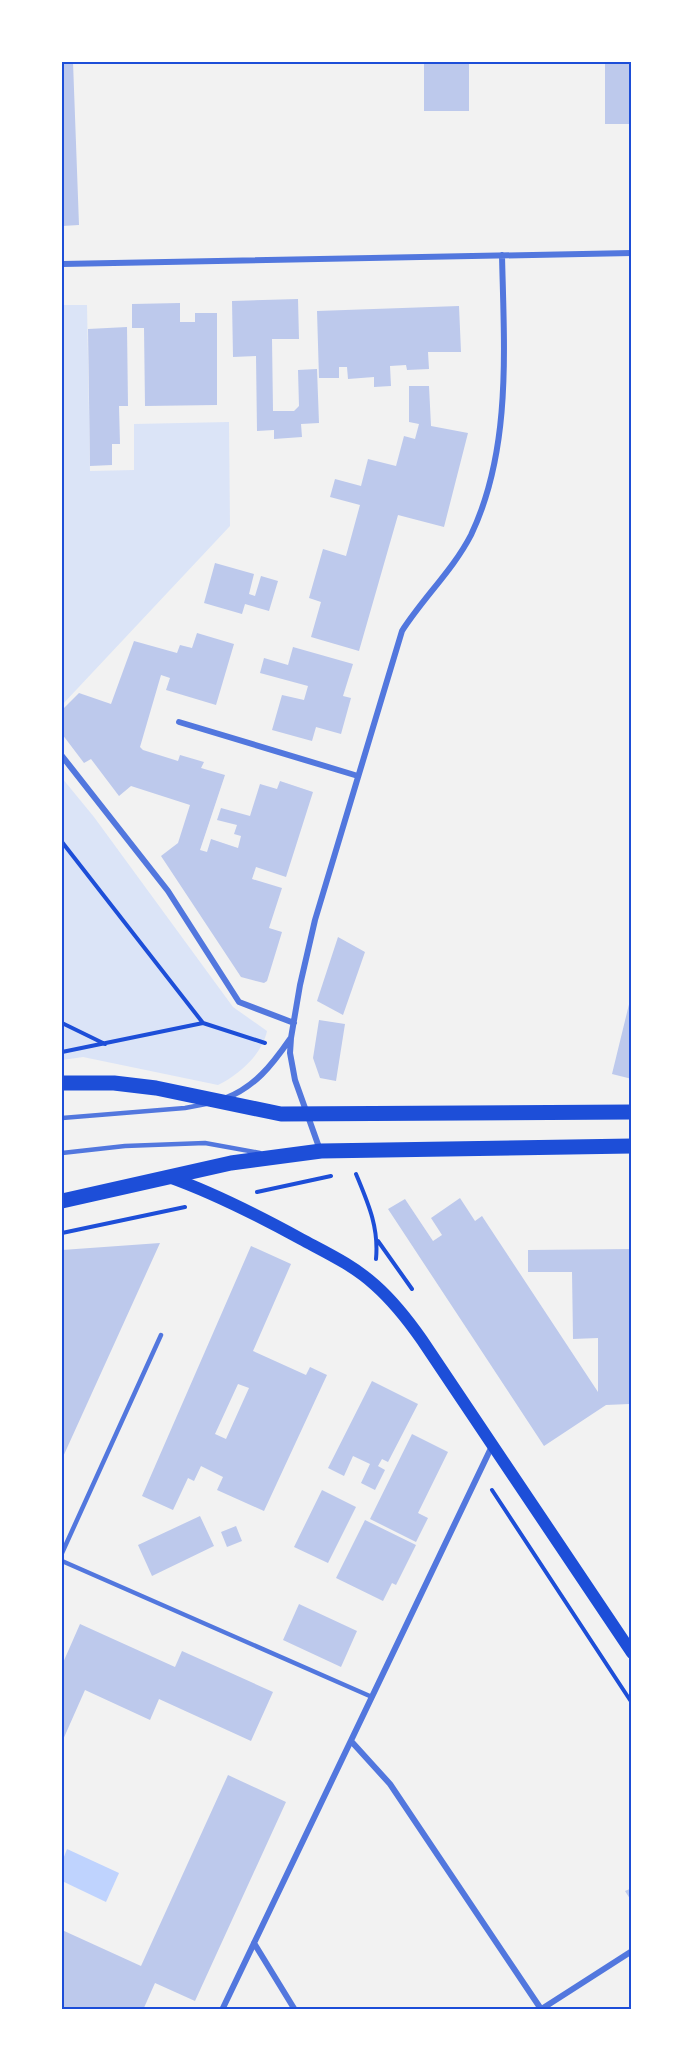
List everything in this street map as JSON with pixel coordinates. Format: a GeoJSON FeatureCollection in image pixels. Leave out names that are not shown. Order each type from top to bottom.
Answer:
{"type":"FeatureCollection","features":[{"type":"Feature","properties":{"kind":"main road"},"geometry":{"type":"LineString","coordinates":[[62,1083],[75,1081],[156,1088],[281,1114],[632,1112]]}},
{"type":"Feature","properties":{"kind":"main road"},"geometry":{"type":"LineString","coordinates":[[62,1201],[274,1155],[321,1151],[632,1146]]}},
{"type":"Feature","properties":{"kind":"main road"},"geometry":{"type":"LineString","coordinates":[[169,1177],[194,1186],[327,1253],[374,1284],[408,1320],[632,1653]]}},
{"type":"Feature","properties":{"kind":"street"},"geometry":{"type":"LineString","coordinates":[[62,264],[632,253]]}},
{"type":"Feature","properties":{"kind":"street"},"geometry":{"type":"LineString","coordinates":[[321,1151],[295,1080],[291,1053],[291,1038],[300,985],[312,930],[402,631],[461,552],[471,533],[488,488],[501,418],[504,359],[502,255]]}},
{"type":"Feature","properties":{"kind":"street"},"geometry":{"type":"LineString","coordinates":[[179,722],[358,776]]}},
{"type":"Feature","properties":{"kind":"street"},"geometry":{"type":"LineString","coordinates":[[62,756],[168,891],[239,1002],[294,1023]]}},
{"type":"Feature","properties":{"kind":"street"},"geometry":{"type":"LineString","coordinates":[[218,1101],[235,1095],[264,1074],[291,1038]]}},
{"type":"Feature","properties":{"kind":"street"},"geometry":{"type":"LineString","coordinates":[[222,2010],[492,1446]]}},
{"type":"Feature","properties":{"kind":"street"},"geometry":{"type":"LineString","coordinates":[[351,1741],[390,1784],[541,2009],[632,1951]]}},
{"type":"Feature","properties":{"kind":"street"},"geometry":{"type":"LineString","coordinates":[[254,1943],[295,2010]]}},
{"type":"Feature","properties":{"kind":"lane"},"geometry":{"type":"LineString","coordinates":[[62,1118],[185,1108],[218,1101]]}},
{"type":"Feature","properties":{"kind":"lane"},"geometry":{"type":"LineString","coordinates":[[62,1153],[124,1146],[205,1143],[274,1155]]}},
{"type":"Feature","properties":{"kind":"lane"},"geometry":{"type":"LineString","coordinates":[[62,1553],[161,1335]]}},
{"type":"Feature","properties":{"kind":"lane"},"geometry":{"type":"LineString","coordinates":[[62,1561],[372,1697]]}},
{"type":"Feature","properties":{"kind":"path"},"geometry":{"type":"LineString","coordinates":[[62,842],[203,1023]]}},
{"type":"Feature","properties":{"kind":"path"},"geometry":{"type":"LineString","coordinates":[[62,1023],[105,1044]]}},
{"type":"Feature","properties":{"kind":"path"},"geometry":{"type":"LineString","coordinates":[[62,1052],[203,1023],[283,1049]]}},
{"type":"Feature","properties":{"kind":"path"},"geometry":{"type":"LineString","coordinates":[[366,1171],[355,1171],[372,1214],[377,1240],[374,1284]]}},
{"type":"Feature","properties":{"kind":"path"},"geometry":{"type":"LineString","coordinates":[[62,1233],[332,1176]]}},
{"type":"Feature","properties":{"kind":"shaded area"},"geometry":{"type":"Polygon","coordinates":[[[62,305],[87,305],[90,471],[134,470],[134,424],[229,422],[230,526],[62,705],[62,305]]]}},
{"type":"Feature","properties":{"kind":"shaded area"},"geometry":{"type":"Polygon","coordinates":[[[62,778],[94,817],[233,1007],[267,1031],[255,1056],[233,1076],[218,1085],[83,1057],[62,1060],[62,778]]]}},
{"type":"Feature","properties":{"kind":"water"},"geometry":{"type":"Polygon","coordinates":[[[67,1849],[119,1873],[106,1902],[62,1881],[62,1862],[67,1849]]]}},
{"type":"Feature","properties":{"kind":"building"},"geometry":{"type":"Polygon","coordinates":[[[62,62],[73,62],[79,225],[62,226],[62,62]]]}},
{"type":"Feature","properties":{"kind":"building"},"geometry":{"type":"Polygon","coordinates":[[[424,62],[469,62],[469,111],[424,111],[424,62]]]}},
{"type":"Feature","properties":{"kind":"building"},"geometry":{"type":"Polygon","coordinates":[[[605,62],[632,62],[632,124],[605,124],[605,62]]]}},
{"type":"Feature","properties":{"kind":"building"},"geometry":{"type":"Polygon","coordinates":[[[298,299],[299,339],[272,339],[273,411],[294,411],[299,406],[298,370],[317,369],[319,423],[301,424],[302,437],[274,439],[274,430],[257,431],[256,356],[233,357],[232,301],[298,299]]]}},
{"type":"Feature","properties":{"kind":"building"},"geometry":{"type":"Polygon","coordinates":[[[180,303],[180,322],[195,322],[195,313],[217,313],[217,405],[145,406],[144,328],[132,328],[132,304],[180,303]]]}},
{"type":"Feature","properties":{"kind":"building"},"geometry":{"type":"Polygon","coordinates":[[[459,306],[461,352],[428,352],[429,369],[407,370],[406,365],[390,366],[391,386],[374,387],[374,377],[348,379],[347,367],[339,367],[339,378],[319,378],[317,311],[459,306]]]}},
{"type":"Feature","properties":{"kind":"building"},"geometry":{"type":"Polygon","coordinates":[[[127,327],[128,406],[119,406],[120,444],[112,444],[112,465],[90,466],[88,329],[127,327]]]}},
{"type":"Feature","properties":{"kind":"building"},"geometry":{"type":"Polygon","coordinates":[[[409,386],[429,386],[431,426],[468,433],[444,527],[398,515],[359,651],[311,637],[321,602],[309,598],[323,549],[346,556],[360,505],[330,497],[335,479],[361,486],[368,459],[396,466],[404,436],[415,439],[419,424],[409,422],[409,386]]]}},
{"type":"Feature","properties":{"kind":"building"},"geometry":{"type":"Polygon","coordinates":[[[215,563],[254,574],[249,594],[255,596],[261,576],[278,581],[269,611],[245,604],[242,614],[204,603],[215,563]]]}},
{"type":"Feature","properties":{"kind":"building"},"geometry":{"type":"Polygon","coordinates":[[[197,633],[234,644],[216,705],[166,690],[170,678],[161,675],[140,747],[178,761],[180,755],[204,762],[201,768],[225,775],[200,850],[207,852],[211,839],[238,848],[241,836],[234,834],[237,825],[217,820],[221,808],[250,816],[260,784],[277,789],[280,781],[313,792],[286,877],[256,867],[252,879],[282,888],[269,928],[282,932],[267,981],[264,983],[241,977],[161,856],[178,843],[190,805],[131,786],[119,796],[91,759],[84,763],[62,734],[62,710],[79,693],[111,704],[134,641],[177,653],[180,645],[192,648],[197,633]]]}},
{"type":"Feature","properties":{"kind":"building"},"geometry":{"type":"Polygon","coordinates":[[[293,647],[353,664],[343,696],[351,698],[341,734],[316,727],[312,741],[272,730],[282,695],[304,700],[308,686],[260,673],[264,658],[288,665],[293,647]]]}},
{"type":"Feature","properties":{"kind":"building"},"geometry":{"type":"Polygon","coordinates":[[[338,937],[365,952],[343,1015],[317,1001],[338,937]]]}},
{"type":"Feature","properties":{"kind":"building"},"geometry":{"type":"Polygon","coordinates":[[[632,992],[632,1079],[612,1074],[632,992]]]}},
{"type":"Feature","properties":{"kind":"building"},"geometry":{"type":"Polygon","coordinates":[[[319,1020],[345,1024],[336,1081],[320,1078],[313,1058],[319,1020]]]}},
{"type":"Feature","properties":{"kind":"building"},"geometry":{"type":"Polygon","coordinates":[[[460,1198],[475,1221],[482,1216],[598,1392],[598,1338],[573,1339],[572,1272],[528,1272],[528,1250],[632,1249],[632,1433],[630,1433],[629,1404],[606,1405],[544,1446],[388,1209],[405,1199],[433,1241],[442,1235],[431,1218],[460,1198]]]}},
{"type":"Feature","properties":{"kind":"building"},"geometry":{"type":"Polygon","coordinates":[[[160,1243],[62,1459],[62,1250],[160,1243]]]}},
{"type":"Feature","properties":{"kind":"building"},"geometry":{"type":"Polygon","coordinates":[[[251,1246],[291,1264],[253,1351],[306,1375],[310,1367],[327,1375],[264,1511],[217,1490],[223,1477],[201,1466],[194,1481],[188,1478],[173,1510],[142,1496],[251,1246]],[[238,1384],[215,1434],[226,1439],[249,1388],[238,1384]]]}},
{"type":"Feature","properties":{"kind":"building"},"geometry":{"type":"Polygon","coordinates":[[[372,1381],[418,1404],[388,1462],[382,1459],[378,1466],[385,1470],[375,1490],[361,1483],[370,1464],[353,1456],[344,1476],[328,1468],[372,1381]]]}},
{"type":"Feature","properties":{"kind":"building"},"geometry":{"type":"Polygon","coordinates":[[[412,1434],[448,1452],[418,1513],[428,1518],[416,1542],[370,1519],[412,1434]]]}},
{"type":"Feature","properties":{"kind":"building"},"geometry":{"type":"Polygon","coordinates":[[[322,1490],[356,1507],[328,1563],[294,1547],[322,1490]]]}},
{"type":"Feature","properties":{"kind":"building"},"geometry":{"type":"Polygon","coordinates":[[[200,1516],[214,1546],[152,1576],[138,1545],[200,1516]]]}},
{"type":"Feature","properties":{"kind":"building"},"geometry":{"type":"Polygon","coordinates":[[[365,1520],[416,1545],[396,1585],[392,1583],[383,1601],[336,1578],[365,1520]]]}},
{"type":"Feature","properties":{"kind":"building"},"geometry":{"type":"Polygon","coordinates":[[[236,1526],[242,1541],[227,1547],[221,1532],[236,1526]]]}},
{"type":"Feature","properties":{"kind":"building"},"geometry":{"type":"Polygon","coordinates":[[[299,1604],[357,1631],[341,1667],[283,1640],[299,1604]]]}},
{"type":"Feature","properties":{"kind":"building"},"geometry":{"type":"Polygon","coordinates":[[[80,1624],[175,1667],[182,1651],[273,1692],[251,1741],[159,1699],[150,1720],[85,1690],[62,1742],[62,1665],[80,1624]]]}},
{"type":"Feature","properties":{"kind":"building"},"geometry":{"type":"Polygon","coordinates":[[[228,1775],[286,1802],[195,2001],[155,1983],[143,2010],[62,2009],[62,1930],[141,1966],[228,1775]]]}},
{"type":"Feature","properties":{"kind":"building"},"geometry":{"type":"Polygon","coordinates":[[[632,1888],[632,1902],[625,1891],[632,1888]]]}}]}
